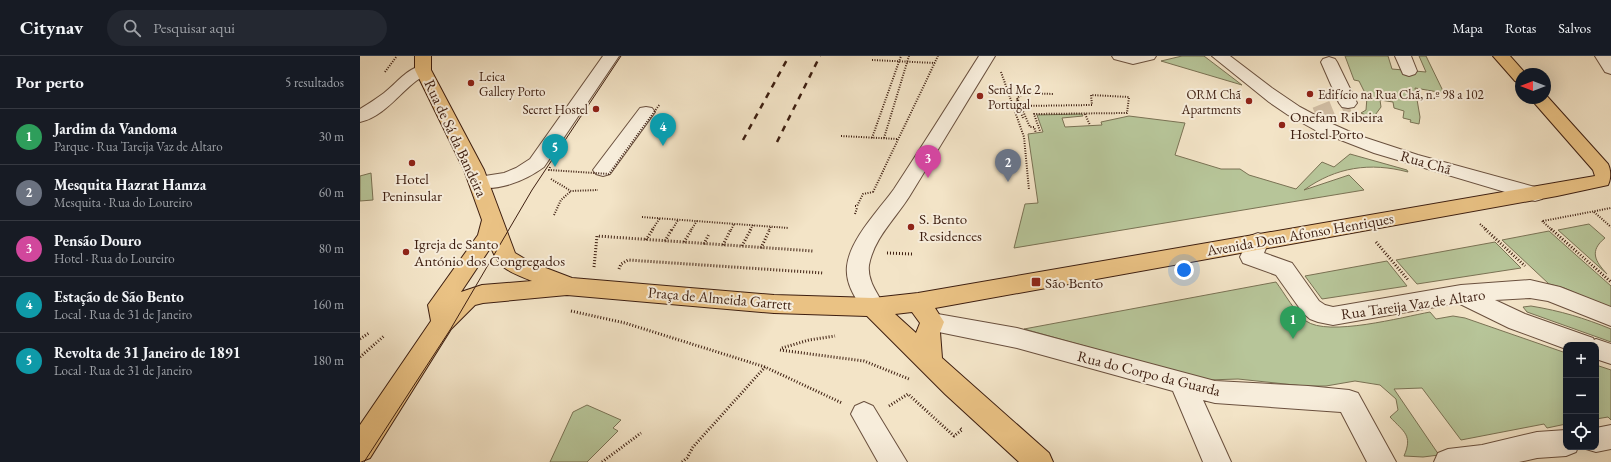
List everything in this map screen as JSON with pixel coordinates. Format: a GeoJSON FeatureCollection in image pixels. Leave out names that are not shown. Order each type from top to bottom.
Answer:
{"type":"FeatureCollection","features":[{"type":"Feature","properties":{"kind":"main road"},"geometry":{"type":"LineString","coordinates":[[1501,56],[1515,71]]}},
{"type":"Feature","properties":{"kind":"main road","name":"Rua de Sá da Bandeira"},"geometry":{"type":"LineString","coordinates":[[423,63],[479,182],[492,221]]}},
{"type":"Feature","properties":{"kind":"main road"},"geometry":{"type":"LineString","coordinates":[[1544,104],[1609,176]]}},
{"type":"Feature","properties":{"kind":"main road","name":"Avenida Dom Afonso Henriques"},"geometry":{"type":"LineString","coordinates":[[873,307],[918,302],[1258,241],[1360,225],[1601,181],[1609,176]]}},
{"type":"Feature","properties":{"kind":"main road"},"geometry":{"type":"LineString","coordinates":[[443,322],[440,305],[488,236],[492,221]]}},
{"type":"Feature","properties":{"kind":"main road","name":"Praça de Almeida Garrett"},"geometry":{"type":"LineString","coordinates":[[492,221],[506,258],[522,268],[567,286]]}},
{"type":"Feature","properties":{"kind":"main road","name":"Praça de Almeida Garrett"},"geometry":{"type":"LineString","coordinates":[[364,436],[443,322],[467,299],[482,294],[567,286],[774,304],[873,307]]}},
{"type":"Feature","properties":{"kind":"main road"},"geometry":{"type":"LineString","coordinates":[[918,302],[932,322],[928,332],[922,372]]}},
{"type":"Feature","properties":{"kind":"main road"},"geometry":{"type":"LineString","coordinates":[[873,307],[922,372],[1039,462]]}},
{"type":"Feature","properties":{"kind":"street"},"geometry":{"type":"LineString","coordinates":[[479,182],[513,177],[524,173],[536,163],[611,56]]}},
{"type":"Feature","properties":{"kind":"street"},"geometry":{"type":"LineString","coordinates":[[873,307],[862,287],[858,266],[864,247],[875,228],[900,195],[986,56]]}},
{"type":"Feature","properties":{"kind":"street"},"geometry":{"type":"LineString","coordinates":[[1120,56],[1133,59],[1148,56]]}},
{"type":"Feature","properties":{"kind":"street","name":"Rua Chã"},"geometry":{"type":"LineString","coordinates":[[1220,56],[1294,111],[1313,117],[1360,143],[1534,194]]}},
{"type":"Feature","properties":{"kind":"street"},"geometry":{"type":"LineString","coordinates":[[1603,56],[1611,69]]}},
{"type":"Feature","properties":{"kind":"street"},"geometry":{"type":"LineString","coordinates":[[1329,62],[1348,103]]}},
{"type":"Feature","properties":{"kind":"street"},"geometry":{"type":"LineString","coordinates":[[360,116],[390,96],[410,78],[423,63]]}},
{"type":"Feature","properties":{"kind":"street"},"geometry":{"type":"LineString","coordinates":[[360,107],[390,96]]}},
{"type":"Feature","properties":{"kind":"street"},"geometry":{"type":"LineString","coordinates":[[603,170],[653,108]]}},
{"type":"Feature","properties":{"kind":"street","name":"Rua Tareija Vaz de Altaro"},"geometry":{"type":"LineString","coordinates":[[1258,241],[1251,257],[1284,269],[1311,307],[1318,313],[1326,315],[1333,316],[1461,294],[1530,289],[1552,293],[1611,317]]}},
{"type":"Feature","properties":{"kind":"street"},"geometry":{"type":"LineString","coordinates":[[1461,294],[1517,321],[1576,342]]}},
{"type":"Feature","properties":{"kind":"street","name":"Rua do Corpo da Guarda"},"geometry":{"type":"LineString","coordinates":[[932,322],[1017,338],[1215,392],[1308,397],[1349,401],[1382,462]]}},
{"type":"Feature","properties":{"kind":"street"},"geometry":{"type":"LineString","coordinates":[[1599,350],[1611,354]]}},
{"type":"Feature","properties":{"kind":"street"},"geometry":{"type":"LineString","coordinates":[[1182,384],[1217,462]]}},
{"type":"Feature","properties":{"kind":"street"},"geometry":{"type":"LineString","coordinates":[[863,413],[893,462]]}},
{"type":"Feature","properties":{"kind":"street"},"geometry":{"type":"LineString","coordinates":[[1599,439],[1611,437]]}},
{"type":"Feature","properties":{"kind":"street"},"geometry":{"type":"LineString","coordinates":[[1448,462],[1482,458],[1537,445],[1563,443]]}},
{"type":"Feature","properties":{"kind":"path"},"geometry":{"type":"LineString","coordinates":[[383,74],[397,56]]}},
{"type":"Feature","properties":{"kind":"path"},"geometry":{"type":"LineString","coordinates":[[872,138],[901,56]]}},
{"type":"Feature","properties":{"kind":"path"},"geometry":{"type":"LineString","coordinates":[[884,138],[909,56]]}},
{"type":"Feature","properties":{"kind":"path"},"geometry":{"type":"LineString","coordinates":[[875,228],[873,192],[938,56]]}},
{"type":"Feature","properties":{"kind":"path"},"geometry":{"type":"LineString","coordinates":[[986,56],[996,60],[1024,137],[1029,190]]}},
{"type":"Feature","properties":{"kind":"path"},"geometry":{"type":"LineString","coordinates":[[872,60],[935,63]]}},
{"type":"Feature","properties":{"kind":"path"},"geometry":{"type":"LineString","coordinates":[[1023,118],[1016,100],[1018,100],[1017,98],[1024,93],[1054,94]]}},
{"type":"Feature","properties":{"kind":"path"},"geometry":{"type":"LineString","coordinates":[[1021,106],[1092,105],[1092,95],[1129,97],[1127,113],[1034,114],[1040,132]]}},
{"type":"Feature","properties":{"kind":"path"},"geometry":{"type":"LineString","coordinates":[[1018,100],[1030,127],[1034,127],[1036,133]]}},
{"type":"Feature","properties":{"kind":"path"},"geometry":{"type":"LineString","coordinates":[[550,167],[549,170],[610,174],[653,108]]}},
{"type":"Feature","properties":{"kind":"path"},"geometry":{"type":"LineString","coordinates":[[1085,114],[1090,125]]}},
{"type":"Feature","properties":{"kind":"path"},"geometry":{"type":"LineString","coordinates":[[841,136],[899,139]]}},
{"type":"Feature","properties":{"kind":"path"},"geometry":{"type":"LineString","coordinates":[[549,178],[571,191],[588,190]]}},
{"type":"Feature","properties":{"kind":"path"},"geometry":{"type":"LineString","coordinates":[[554,215],[561,200],[571,191]]}},
{"type":"Feature","properties":{"kind":"path"},"geometry":{"type":"LineString","coordinates":[[855,214],[856,207],[863,194],[873,192]]}},
{"type":"Feature","properties":{"kind":"path"},"geometry":{"type":"LineString","coordinates":[[1611,208],[1542,221],[1611,282]]}},
{"type":"Feature","properties":{"kind":"path"},"geometry":{"type":"LineString","coordinates":[[1594,212],[1611,226]]}},
{"type":"Feature","properties":{"kind":"path"},"geometry":{"type":"LineString","coordinates":[[642,217],[790,228]]}},
{"type":"Feature","properties":{"kind":"path"},"geometry":{"type":"LineString","coordinates":[[646,240],[660,218]]}},
{"type":"Feature","properties":{"kind":"path"},"geometry":{"type":"LineString","coordinates":[[665,241],[678,220]]}},
{"type":"Feature","properties":{"kind":"path"},"geometry":{"type":"LineString","coordinates":[[684,242],[697,221]]}},
{"type":"Feature","properties":{"kind":"path"},"geometry":{"type":"LineString","coordinates":[[1479,222],[1552,293]]}},
{"type":"Feature","properties":{"kind":"path"},"geometry":{"type":"LineString","coordinates":[[723,245],[734,224]]}},
{"type":"Feature","properties":{"kind":"path"},"geometry":{"type":"LineString","coordinates":[[742,246],[753,225]]}},
{"type":"Feature","properties":{"kind":"path"},"geometry":{"type":"LineString","coordinates":[[1360,225],[1410,283]]}},
{"type":"Feature","properties":{"kind":"path"},"geometry":{"type":"LineString","coordinates":[[761,248],[771,226]]}},
{"type":"Feature","properties":{"kind":"path"},"geometry":{"type":"LineString","coordinates":[[704,244],[709,234]]}},
{"type":"Feature","properties":{"kind":"path"},"geometry":{"type":"LineString","coordinates":[[594,267],[597,236],[813,251]]}},
{"type":"Feature","properties":{"kind":"path"},"geometry":{"type":"LineString","coordinates":[[888,253],[912,254]]}},
{"type":"Feature","properties":{"kind":"path"},"geometry":{"type":"LineString","coordinates":[[619,269],[621,264],[628,260],[823,273]]}},
{"type":"Feature","properties":{"kind":"path"},"geometry":{"type":"LineString","coordinates":[[570,310],[625,323],[765,367],[863,413],[888,406],[908,394],[954,436],[962,430],[957,424]]}},
{"type":"Feature","properties":{"kind":"path"},"geometry":{"type":"LineString","coordinates":[[360,339],[369,333]]}},
{"type":"Feature","properties":{"kind":"path"},"geometry":{"type":"LineString","coordinates":[[360,357],[384,336]]}},
{"type":"Feature","properties":{"kind":"path"},"geometry":{"type":"LineString","coordinates":[[835,336],[809,340],[781,349],[864,361],[892,371],[922,372]]}},
{"type":"Feature","properties":{"kind":"path"},"geometry":{"type":"LineString","coordinates":[[682,462],[687,458],[693,447],[765,367]]}},
{"type":"Feature","properties":{"kind":"path"},"geometry":{"type":"LineString","coordinates":[[602,462],[641,433]]}},
{"type":"Feature","properties":{"kind":"green space"},"geometry":{"type":"Polygon","coordinates":[[[1182,56],[1204,56],[1242,85],[1161,61],[1182,56]]]}},
{"type":"Feature","properties":{"kind":"green space"},"geometry":{"type":"Polygon","coordinates":[[[1345,56],[1388,56],[1392,69],[1426,72],[1419,56],[1426,56],[1444,93],[1415,88],[1420,117],[1419,124],[1410,122],[1411,120],[1403,118],[1404,111],[1394,108],[1393,102],[1380,100],[1381,107],[1373,118],[1361,113],[1366,110],[1367,97],[1359,81],[1354,80],[1345,56]]]}},
{"type":"Feature","properties":{"kind":"green space"},"geometry":{"type":"Polygon","coordinates":[[[1082,114],[1083,116],[1062,118],[1065,127],[1102,125],[1101,122],[1129,116],[1185,123],[1175,155],[1221,169],[1240,169],[1249,175],[1296,189],[1322,162],[1334,167],[1350,154],[1407,170],[1408,172],[1380,167],[1354,169],[1328,176],[1304,190],[1349,175],[1364,190],[1014,248],[1025,204],[1038,203],[1028,134],[1043,132],[1037,115],[1082,114]]]}},
{"type":"Feature","properties":{"kind":"green space"},"geometry":{"type":"Polygon","coordinates":[[[371,173],[373,200],[360,201],[360,176],[371,173]]]}},
{"type":"Feature","properties":{"kind":"green space"},"geometry":{"type":"Polygon","coordinates":[[[1589,224],[1605,238],[1597,247],[1595,252],[1599,265],[1607,274],[1558,230],[1589,224]]]}},
{"type":"Feature","properties":{"kind":"green space"},"geometry":{"type":"Polygon","coordinates":[[[1549,231],[1611,286],[1611,308],[1564,288],[1549,284],[1502,240],[1549,231]]]}},
{"type":"Feature","properties":{"kind":"green space"},"geometry":{"type":"Polygon","coordinates":[[[1495,242],[1521,268],[1417,284],[1396,260],[1495,242]]]}},
{"type":"Feature","properties":{"kind":"green space"},"geometry":{"type":"Polygon","coordinates":[[[1387,261],[1407,286],[1322,299],[1305,276],[1387,261]]]}},
{"type":"Feature","properties":{"kind":"green space"},"geometry":{"type":"Polygon","coordinates":[[[1276,282],[1302,317],[1306,321],[1317,325],[1348,327],[1430,312],[1436,319],[1453,316],[1465,318],[1563,352],[1563,425],[1547,428],[1544,424],[1461,440],[1422,388],[1394,389],[1439,455],[1423,457],[1404,456],[1408,443],[1406,434],[1390,417],[1398,410],[1396,399],[1380,385],[1355,381],[1326,386],[1304,386],[1238,379],[1207,380],[1024,329],[1276,282]]]}},
{"type":"Feature","properties":{"kind":"green space"},"geometry":{"type":"Polygon","coordinates":[[[1531,306],[1572,315],[1611,329],[1611,342],[1527,312],[1523,307],[1531,306]]]}},
{"type":"Feature","properties":{"kind":"green space"},"geometry":{"type":"Polygon","coordinates":[[[1599,366],[1611,370],[1611,420],[1608,417],[1599,418],[1599,366]]]}},
{"type":"Feature","properties":{"kind":"green space"},"geometry":{"type":"Polygon","coordinates":[[[587,405],[621,420],[613,428],[618,431],[587,462],[550,462],[573,412],[587,405]]]}},
{"type":"Feature","properties":{"kind":"tunnel"},"geometry":{"type":"LineString","coordinates":[[1316,116],[1348,103]]}},
{"type":"Feature","properties":{"kind":"tram line"},"geometry":{"type":"LineString","coordinates":[[364,462],[450,330],[532,190],[621,56]]}},
{"type":"Feature","properties":{"kind":"railway"},"geometry":{"type":"LineString","coordinates":[[743,140],[789,56]]}},
{"type":"Feature","properties":{"kind":"railway"},"geometry":{"type":"LineString","coordinates":[[777,142],[820,56]]}},
{"type":"Feature","properties":{"kind":"place","name":"Leica Gallery Porto"},"geometry":{"type":"Point","coordinates":[471,83]}},
{"type":"Feature","properties":{"kind":"place","name":"Edifício na Rua Chã, n.º 98 a 102"},"geometry":{"type":"Point","coordinates":[1310,94]}},
{"type":"Feature","properties":{"kind":"place","name":"Send Me 2 Portugal"},"geometry":{"type":"Point","coordinates":[980,96]}},
{"type":"Feature","properties":{"kind":"place","name":"ORM Chã Apartments"},"geometry":{"type":"Point","coordinates":[1249,101]}},
{"type":"Feature","properties":{"kind":"place","name":"Secret Hostel"},"geometry":{"type":"Point","coordinates":[596,109]}},
{"type":"Feature","properties":{"kind":"place","name":"Onefam Ribeira Hostel Porto"},"geometry":{"type":"Point","coordinates":[1282,125]}},
{"type":"Feature","properties":{"kind":"place","name":"Estação de São Bento"},"geometry":{"type":"Point","coordinates":[663,146]}},
{"type":"Feature","properties":{"kind":"place","name":"Hotel Peninsular"},"geometry":{"type":"Point","coordinates":[412,163]}},
{"type":"Feature","properties":{"kind":"place","name":"Revolta de 31 Janeiro de 1891"},"geometry":{"type":"Point","coordinates":[555,167]}},
{"type":"Feature","properties":{"kind":"place","name":"Pensão Douro"},"geometry":{"type":"Point","coordinates":[928,178]}},
{"type":"Feature","properties":{"kind":"place","name":"Mesquita Hazrat Hamza"},"geometry":{"type":"Point","coordinates":[1008,182]}},
{"type":"Feature","properties":{"kind":"place","name":"S. Bento Residences"},"geometry":{"type":"Point","coordinates":[911,227]}},
{"type":"Feature","properties":{"kind":"place","name":"Igreja de Santo António dos Congregados"},"geometry":{"type":"Point","coordinates":[406,252]}},
{"type":"Feature","properties":{"kind":"place","name":"São Bento"},"geometry":{"type":"Point","coordinates":[1036,282]}},
{"type":"Feature","properties":{"kind":"place","name":"Jardim da Vandoma"},"geometry":{"type":"Point","coordinates":[1293,339]}}]}
